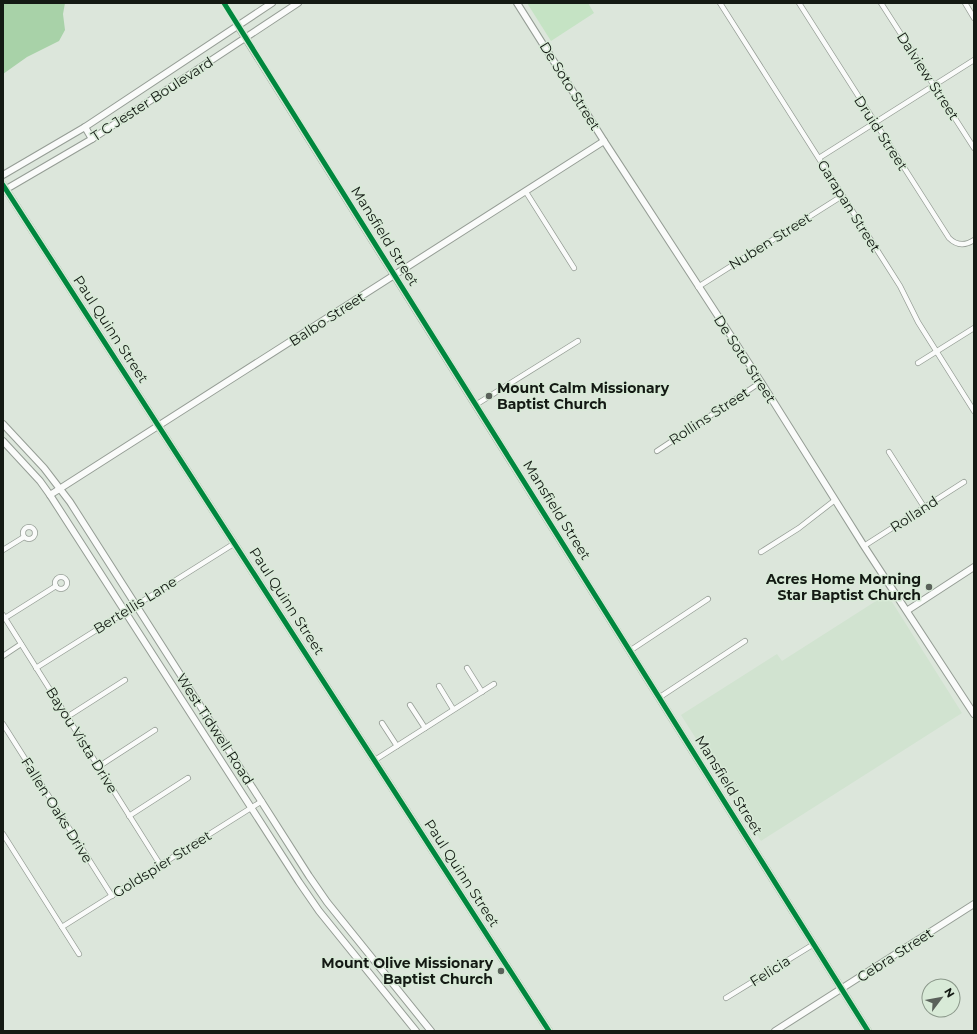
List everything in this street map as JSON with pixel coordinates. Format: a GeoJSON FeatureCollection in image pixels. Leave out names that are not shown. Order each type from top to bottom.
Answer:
{"type":"FeatureCollection","features":[{"type":"Feature","properties":{"kind":"street","name":"Mansfield Street"},"geometry":{"type":"LineString","coordinates":[[224,3],[477,404],[867,1031]]}},
{"type":"Feature","properties":{"kind":"street","name":"T C Jester Boulevard"},"geometry":{"type":"LineString","coordinates":[[3,175],[85,126],[272,3]]}},
{"type":"Feature","properties":{"kind":"street","name":"T C Jester Boulevard"},"geometry":{"type":"LineString","coordinates":[[4,188],[92,139],[298,3]]}},
{"type":"Feature","properties":{"kind":"street","name":"De Soto Street"},"geometry":{"type":"LineString","coordinates":[[517,3],[604,141],[761,382],[864,546],[908,610],[974,714]]}},
{"type":"Feature","properties":{"kind":"street","name":"Garapan Street"},"geometry":{"type":"LineString","coordinates":[[720,3],[900,286],[918,322],[974,411]]}},
{"type":"Feature","properties":{"kind":"street","name":"Druid Street"},"geometry":{"type":"LineString","coordinates":[[799,3],[874,123],[949,238],[954,244],[960,245],[967,244],[974,240]]}},
{"type":"Feature","properties":{"kind":"street","name":"Dalview Street"},"geometry":{"type":"LineString","coordinates":[[882,3],[974,148]]}},
{"type":"Feature","properties":{"kind":"street"},"geometry":{"type":"LineString","coordinates":[[965,3],[974,18]]}},
{"type":"Feature","properties":{"kind":"street"},"geometry":{"type":"LineString","coordinates":[[819,158],[974,60]]}},
{"type":"Feature","properties":{"kind":"street"},"geometry":{"type":"LineString","coordinates":[[162,76],[170,88]]}},
{"type":"Feature","properties":{"kind":"street"},"geometry":{"type":"LineString","coordinates":[[85,126],[92,139]]}},
{"type":"Feature","properties":{"kind":"street","name":"Balbo Street"},"geometry":{"type":"LineString","coordinates":[[50,495],[604,141]]}},
{"type":"Feature","properties":{"kind":"street","name":"Paul Quinn Street"},"geometry":{"type":"LineString","coordinates":[[4,188],[160,426],[549,1031]]}},
{"type":"Feature","properties":{"kind":"street"},"geometry":{"type":"LineString","coordinates":[[526,192],[574,268]]}},
{"type":"Feature","properties":{"kind":"street","name":"Nuben Street"},"geometry":{"type":"LineString","coordinates":[[698,287],[842,196]]}},
{"type":"Feature","properties":{"kind":"street"},"geometry":{"type":"LineString","coordinates":[[918,364],[974,328]]}},
{"type":"Feature","properties":{"kind":"street"},"geometry":{"type":"LineString","coordinates":[[477,404],[578,341]]}},
{"type":"Feature","properties":{"kind":"street","name":"Rollins Street"},"geometry":{"type":"LineString","coordinates":[[657,451],[761,382]]}},
{"type":"Feature","properties":{"kind":"street","name":"West Tidwell Road"},"geometry":{"type":"LineString","coordinates":[[3,424],[30,452],[60,489],[309,876],[431,1031]]}},
{"type":"Feature","properties":{"kind":"street","name":"West Tidwell Road"},"geometry":{"type":"LineString","coordinates":[[3,441],[50,495],[319,911],[416,1031]]}},
{"type":"Feature","properties":{"kind":"street"},"geometry":{"type":"LineString","coordinates":[[889,452],[924,507]]}},
{"type":"Feature","properties":{"kind":"street","name":"Rolland"},"geometry":{"type":"LineString","coordinates":[[864,546],[964,482]]}},
{"type":"Feature","properties":{"kind":"street"},"geometry":{"type":"LineString","coordinates":[[762,552],[799,528],[835,500]]}},
{"type":"Feature","properties":{"kind":"street"},"geometry":{"type":"LineString","coordinates":[[3,550],[24,537]]}},
{"type":"Feature","properties":{"kind":"street","name":"Bertellis Lane"},"geometry":{"type":"LineString","coordinates":[[36,668],[234,543]]}},
{"type":"Feature","properties":{"kind":"street"},"geometry":{"type":"LineString","coordinates":[[908,610],[974,567]]}},
{"type":"Feature","properties":{"kind":"street"},"geometry":{"type":"LineString","coordinates":[[4,617],[56,586]]}},
{"type":"Feature","properties":{"kind":"street"},"geometry":{"type":"LineString","coordinates":[[630,650],[708,599]]}},
{"type":"Feature","properties":{"kind":"street","name":"Bayou Vista Drive"},"geometry":{"type":"LineString","coordinates":[[4,617],[161,866]]}},
{"type":"Feature","properties":{"kind":"street"},"geometry":{"type":"LineString","coordinates":[[660,697],[745,641]]}},
{"type":"Feature","properties":{"kind":"street"},"geometry":{"type":"LineString","coordinates":[[3,656],[21,644]]}},
{"type":"Feature","properties":{"kind":"street"},"geometry":{"type":"LineString","coordinates":[[467,668],[482,692]]}},
{"type":"Feature","properties":{"kind":"street"},"geometry":{"type":"LineString","coordinates":[[67,717],[125,680]]}},
{"type":"Feature","properties":{"kind":"street"},"geometry":{"type":"LineString","coordinates":[[375,760],[494,684]]}},
{"type":"Feature","properties":{"kind":"street"},"geometry":{"type":"LineString","coordinates":[[439,686],[453,709]]}},
{"type":"Feature","properties":{"kind":"street"},"geometry":{"type":"LineString","coordinates":[[189,710],[199,703]]}},
{"type":"Feature","properties":{"kind":"street"},"geometry":{"type":"LineString","coordinates":[[410,705],[425,728]]}},
{"type":"Feature","properties":{"kind":"street"},"geometry":{"type":"LineString","coordinates":[[382,723],[397,746]]}},
{"type":"Feature","properties":{"kind":"street","name":"Fallen Oaks Drive"},"geometry":{"type":"LineString","coordinates":[[3,724],[112,896]]}},
{"type":"Feature","properties":{"kind":"street"},"geometry":{"type":"LineString","coordinates":[[98,767],[155,730]]}},
{"type":"Feature","properties":{"kind":"street"},"geometry":{"type":"LineString","coordinates":[[129,816],[188,778]]}},
{"type":"Feature","properties":{"kind":"street","name":"Goldspier Street"},"geometry":{"type":"LineString","coordinates":[[62,927],[262,801]]}},
{"type":"Feature","properties":{"kind":"street"},"geometry":{"type":"LineString","coordinates":[[3,834],[79,954]]}},
{"type":"Feature","properties":{"kind":"street"},"geometry":{"type":"LineString","coordinates":[[299,882],[309,876]]}},
{"type":"Feature","properties":{"kind":"street","name":"Cebra Street"},"geometry":{"type":"LineString","coordinates":[[775,1031],[974,904]]}},
{"type":"Feature","properties":{"kind":"street","name":"Felicia"},"geometry":{"type":"LineString","coordinates":[[726,998],[814,944]]}},
{"type":"Feature","properties":{"kind":"street"},"geometry":{"type":"LineString","coordinates":[[353,954],[363,946]]}},
{"type":"Feature","properties":{"kind":"shaded area"},"geometry":{"type":"Polygon","coordinates":[[[527,3],[588,3],[594,13],[551,41],[527,3]]]}},
{"type":"Feature","properties":{"kind":"shaded area"},"geometry":{"type":"Polygon","coordinates":[[[887,594],[962,713],[761,841],[681,715],[777,654],[782,661],[887,594]]]}},
{"type":"Feature","properties":{"kind":"green space"},"geometry":{"type":"Polygon","coordinates":[[[3,3],[65,3],[63,14],[65,30],[59,41],[27,57],[3,74],[3,3]]]}},
{"type":"Feature","properties":{"kind":"cycle path"},"geometry":{"type":"LineString","coordinates":[[224,3],[868,1031]]}},
{"type":"Feature","properties":{"kind":"cycle path"},"geometry":{"type":"LineString","coordinates":[[3,185],[549,1031]]}},
{"type":"Feature","properties":{"kind":"place","name":"Mount Calm Missionary Baptist Church"},"geometry":{"type":"Point","coordinates":[489,396]}},
{"type":"Feature","properties":{"kind":"place","name":"Acres Home Morning Star Baptist Church"},"geometry":{"type":"Point","coordinates":[929,587]}},
{"type":"Feature","properties":{"kind":"place","name":"Mount Olive Missionary Baptist Church"},"geometry":{"type":"Point","coordinates":[501,971]}}]}
